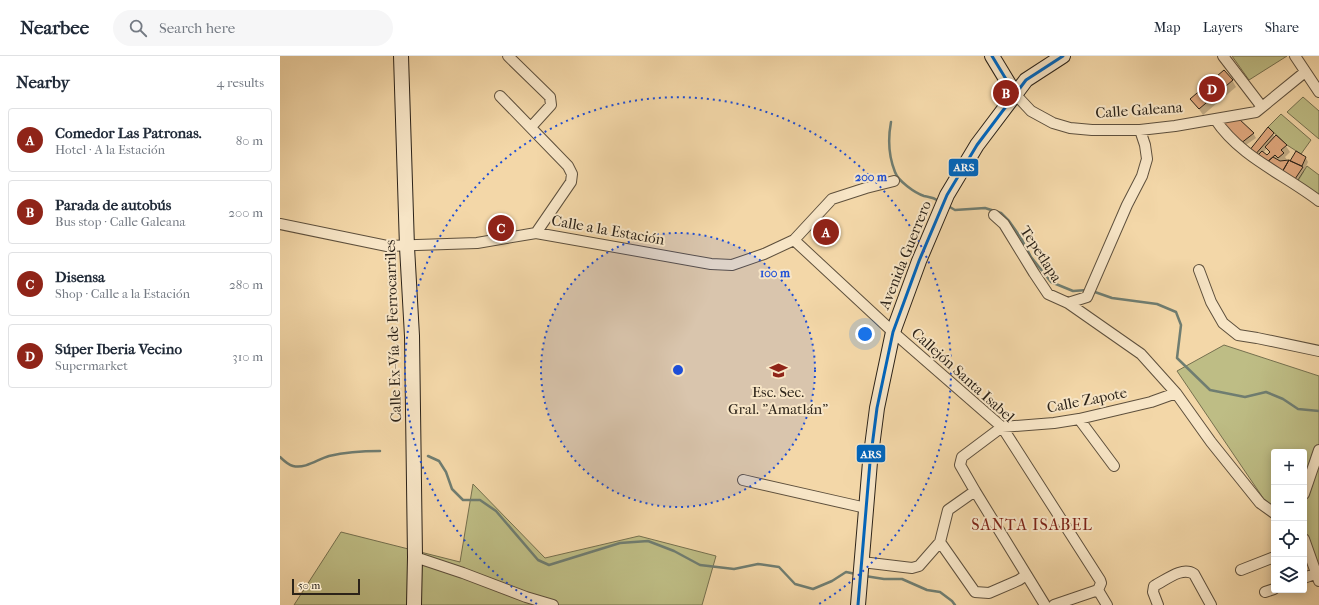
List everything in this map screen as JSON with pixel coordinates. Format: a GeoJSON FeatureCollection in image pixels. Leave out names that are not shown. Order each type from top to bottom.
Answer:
{"type":"FeatureCollection","features":[{"type":"Feature","properties":{"kind":"main road","name":"Calle Ex-Vía de Ferrocarriles"},"geometry":{"type":"LineString","coordinates":[[401,56],[407,247],[412,336],[415,557],[414,605]]}},
{"type":"Feature","properties":{"kind":"main road","name":"Calle Galeana"},"geometry":{"type":"LineString","coordinates":[[992,56],[1015,94]]}},
{"type":"Feature","properties":{"kind":"main road","name":"Avenida Guerrero"},"geometry":{"type":"LineString","coordinates":[[858,605],[866,508],[877,408],[892,332],[919,261],[947,195],[977,145],[1026,80],[1063,56]]}},
{"type":"Feature","properties":{"kind":"street"},"geometry":{"type":"LineString","coordinates":[[508,56],[550,98],[551,105],[531,127]]}},
{"type":"Feature","properties":{"kind":"street"},"geometry":{"type":"LineString","coordinates":[[1223,56],[1262,107]]}},
{"type":"Feature","properties":{"kind":"street"},"geometry":{"type":"LineString","coordinates":[[1295,56],[1319,92]]}},
{"type":"Feature","properties":{"kind":"street","name":"Calle Galeana"},"geometry":{"type":"LineString","coordinates":[[1015,94],[1031,111],[1053,124],[1070,128],[1092,130],[1140,130],[1175,126],[1256,112],[1305,72]]}},
{"type":"Feature","properties":{"kind":"street"},"geometry":{"type":"LineString","coordinates":[[500,96],[568,166],[572,174],[570,182],[536,233]]}},
{"type":"Feature","properties":{"kind":"street"},"geometry":{"type":"LineString","coordinates":[[1215,119],[1233,141],[1262,164],[1319,201]]}},
{"type":"Feature","properties":{"kind":"street"},"geometry":{"type":"LineString","coordinates":[[1068,303],[1087,297],[1127,205],[1142,176],[1147,159],[1145,145],[1140,130]]}},
{"type":"Feature","properties":{"kind":"street"},"geometry":{"type":"LineString","coordinates":[[892,332],[794,240],[832,199],[894,181]]}},
{"type":"Feature","properties":{"kind":"street","name":"Tepetlapa"},"geometry":{"type":"LineString","coordinates":[[994,215],[1004,224],[1048,294],[1068,303],[1141,354],[1176,393],[1211,442],[1260,502],[1271,511]]}},
{"type":"Feature","properties":{"kind":"street","name":"Calle a la Estación"},"geometry":{"type":"LineString","coordinates":[[280,224],[387,246],[407,247],[477,243],[536,233],[711,264],[732,265],[764,254],[794,240]]}},
{"type":"Feature","properties":{"kind":"street"},"geometry":{"type":"LineString","coordinates":[[1199,270],[1212,302],[1223,323],[1238,335],[1319,351]]}},
{"type":"Feature","properties":{"kind":"street","name":"Callejón Santa Isabel"},"geometry":{"type":"LineString","coordinates":[[892,332],[1002,427],[1100,580],[1098,590],[1107,605]]}},
{"type":"Feature","properties":{"kind":"street","name":"Calle Zapote"},"geometry":{"type":"LineString","coordinates":[[1002,427],[1054,423],[1080,419],[1152,402],[1176,393]]}},
{"type":"Feature","properties":{"kind":"street"},"geometry":{"type":"LineString","coordinates":[[1080,419],[1114,466]]}},
{"type":"Feature","properties":{"kind":"street"},"geometry":{"type":"LineString","coordinates":[[1002,427],[962,457],[960,466],[1045,605]]}},
{"type":"Feature","properties":{"kind":"street"},"geometry":{"type":"LineString","coordinates":[[1307,485],[1319,450]]}},
{"type":"Feature","properties":{"kind":"street"},"geometry":{"type":"LineString","coordinates":[[743,480],[866,508]]}},
{"type":"Feature","properties":{"kind":"street"},"geometry":{"type":"LineString","coordinates":[[861,565],[912,568],[919,566],[940,542],[948,510],[975,492]]}},
{"type":"Feature","properties":{"kind":"street"},"geometry":{"type":"LineString","coordinates":[[940,542],[975,592],[989,593],[1019,580],[1026,575]]}},
{"type":"Feature","properties":{"kind":"street"},"geometry":{"type":"LineString","coordinates":[[1307,548],[1318,577],[1307,578]]}},
{"type":"Feature","properties":{"kind":"street"},"geometry":{"type":"LineString","coordinates":[[415,557],[463,573],[526,597],[554,605]]}},
{"type":"Feature","properties":{"kind":"street"},"geometry":{"type":"LineString","coordinates":[[1241,570],[1271,558]]}},
{"type":"Feature","properties":{"kind":"street"},"geometry":{"type":"LineString","coordinates":[[1158,605],[1153,592],[1154,586],[1182,571],[1189,571],[1194,574],[1211,605]]}},
{"type":"Feature","properties":{"kind":"street"},"geometry":{"type":"LineString","coordinates":[[1054,605],[1098,590]]}},
{"type":"Feature","properties":{"kind":"shaded area"},"geometry":{"type":"Polygon","coordinates":[[[1232,56],[1287,56],[1249,80],[1232,56]]]}},
{"type":"Feature","properties":{"kind":"shaded area"},"geometry":{"type":"Polygon","coordinates":[[[1303,97],[1319,111],[1319,139],[1287,112],[1303,97]]]}},
{"type":"Feature","properties":{"kind":"shaded area"},"geometry":{"type":"Polygon","coordinates":[[[1281,114],[1311,140],[1301,154],[1287,145],[1268,127],[1281,114]]]}},
{"type":"Feature","properties":{"kind":"shaded area"},"geometry":{"type":"Polygon","coordinates":[[[1307,166],[1319,175],[1319,199],[1296,183],[1307,166]]]}},
{"type":"Feature","properties":{"kind":"shaded area"},"geometry":{"type":"Polygon","coordinates":[[[1224,345],[1319,376],[1319,580],[1307,562],[1307,449],[1271,449],[1271,510],[1177,371],[1224,345]]]}},
{"type":"Feature","properties":{"kind":"shaded area"},"geometry":{"type":"Polygon","coordinates":[[[473,484],[545,558],[639,536],[716,556],[702,605],[294,605],[341,532],[460,562],[473,484]]]}},
{"type":"Feature","properties":{"kind":"building"},"geometry":{"type":"Polygon","coordinates":[[[1224,70],[1233,80],[1199,109],[1190,99],[1224,70]]]}},
{"type":"Feature","properties":{"kind":"building"},"geometry":{"type":"Polygon","coordinates":[[[1238,118],[1254,133],[1240,144],[1219,121],[1238,118]]]}},
{"type":"Feature","properties":{"kind":"building"},"geometry":{"type":"Polygon","coordinates":[[[1268,127],[1274,133],[1254,156],[1249,151],[1268,127]]]}},
{"type":"Feature","properties":{"kind":"building"},"geometry":{"type":"Polygon","coordinates":[[[1276,135],[1287,145],[1281,150],[1284,153],[1278,158],[1275,155],[1265,164],[1256,157],[1262,151],[1267,155],[1270,152],[1265,147],[1276,135]]]}},
{"type":"Feature","properties":{"kind":"building"},"geometry":{"type":"Polygon","coordinates":[[[1296,151],[1306,157],[1302,166],[1290,161],[1296,151]]]}},
{"type":"Feature","properties":{"kind":"building"},"geometry":{"type":"Polygon","coordinates":[[[1273,157],[1280,161],[1289,160],[1281,174],[1265,164],[1273,157]]]}},
{"type":"Feature","properties":{"kind":"building"},"geometry":{"type":"Polygon","coordinates":[[[1289,160],[1303,167],[1293,182],[1281,174],[1289,160]]]}},
{"type":"Feature","properties":{"kind":"waterway"},"geometry":{"type":"LineString","coordinates":[[891,122],[889,141],[890,154],[895,172],[903,183],[916,192],[939,201]]}},
{"type":"Feature","properties":{"kind":"waterway"},"geometry":{"type":"LineString","coordinates":[[948,206],[955,210],[985,208],[1001,213],[1009,221],[1021,238],[1031,257],[1051,282],[1073,291],[1087,290]]}},
{"type":"Feature","properties":{"kind":"waterway"},"geometry":{"type":"LineString","coordinates":[[1092,291],[1112,298],[1157,304],[1176,312],[1181,325],[1177,358],[1210,390],[1245,397],[1266,392],[1283,399],[1298,409],[1319,411]]}},
{"type":"Feature","properties":{"kind":"waterway"},"geometry":{"type":"LineString","coordinates":[[280,457],[290,465],[298,467],[329,456],[354,452],[380,451]]}},
{"type":"Feature","properties":{"kind":"waterway"},"geometry":{"type":"LineString","coordinates":[[428,456],[439,461],[446,472],[452,489],[463,500],[480,500],[496,511],[538,560],[549,565],[620,543],[648,541],[674,551],[700,565],[734,569],[758,564],[779,567],[795,584],[813,589],[832,581],[846,572],[856,574]]}},
{"type":"Feature","properties":{"kind":"waterway"},"geometry":{"type":"LineString","coordinates":[[865,576],[884,579],[902,579],[927,590],[940,592],[955,605]]}},
{"type":"Feature","properties":{"kind":"transit line","name":"ARS"},"geometry":{"type":"LineString","coordinates":[[992,56],[1015,94]]}},
{"type":"Feature","properties":{"kind":"transit line","name":"ARS"},"geometry":{"type":"LineString","coordinates":[[858,605],[870,462],[877,408],[893,332],[919,261],[947,195],[977,145],[1026,80],[1063,56]]}},
{"type":"Feature","properties":{"kind":"place","name":"Súper Iberia Vecino"},"geometry":{"type":"Point","coordinates":[1212,89]}},
{"type":"Feature","properties":{"kind":"place","name":"Parada de autobús"},"geometry":{"type":"Point","coordinates":[1006,93]}},
{"type":"Feature","properties":{"kind":"place","name":"Disensa"},"geometry":{"type":"Point","coordinates":[501,228]}},
{"type":"Feature","properties":{"kind":"place","name":"Comedor Las Patronas."},"geometry":{"type":"Point","coordinates":[826,232]}},
{"type":"Feature","properties":{"kind":"place","name":"Esc. Sec. Gral. \"Amatlán\""},"geometry":{"type":"Point","coordinates":[778,371]}},
{"type":"Feature","properties":{"kind":"district","name":"SANTA ISABEL"},"geometry":{"type":"Point","coordinates":[1032,524]}}]}
